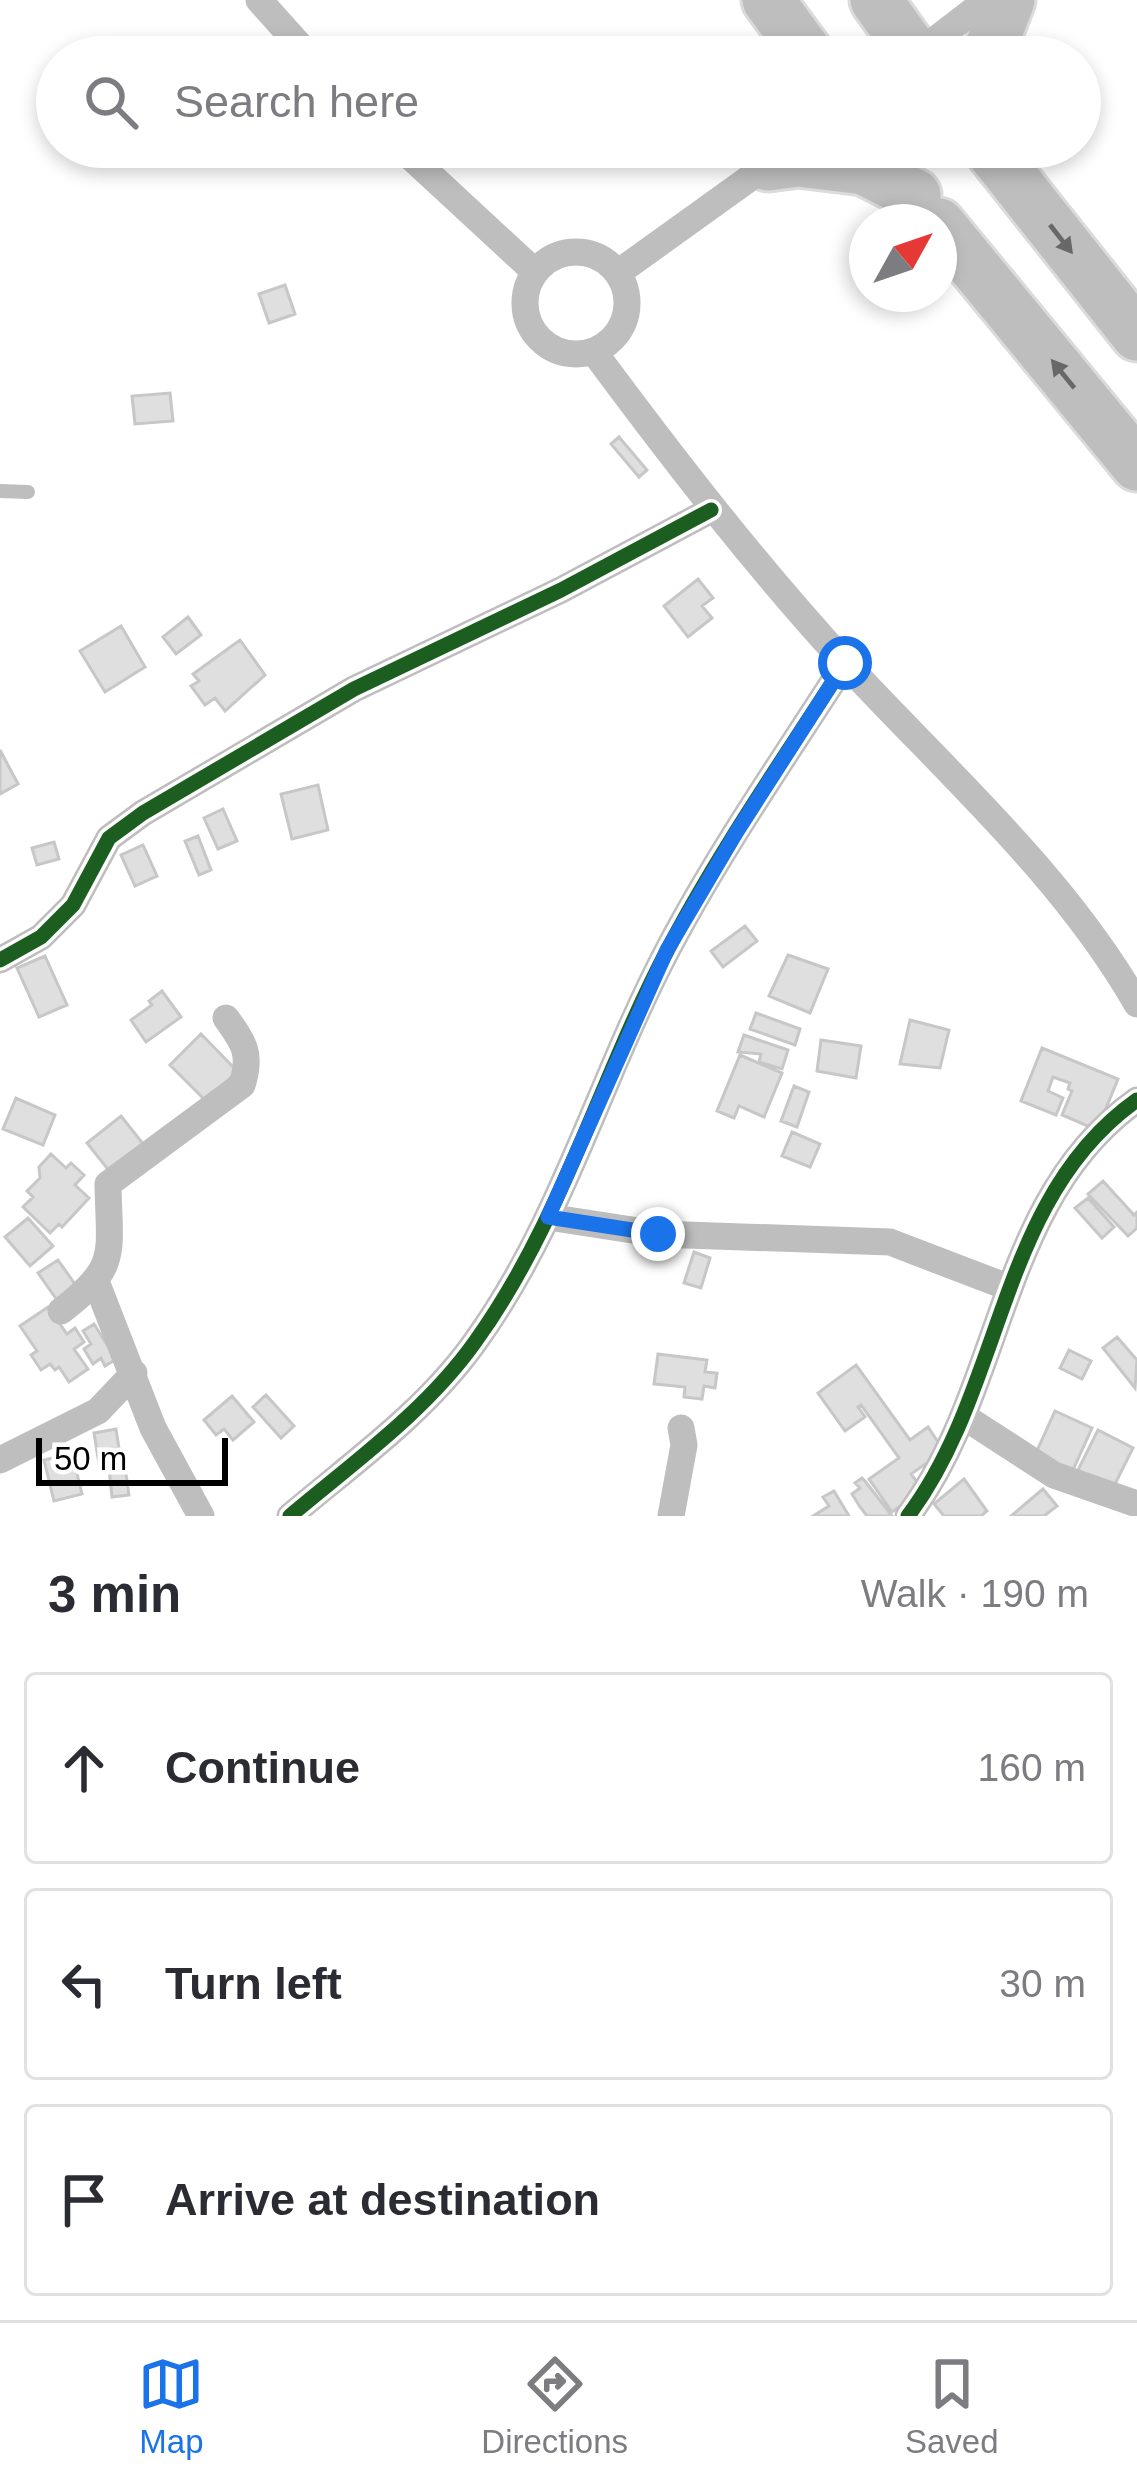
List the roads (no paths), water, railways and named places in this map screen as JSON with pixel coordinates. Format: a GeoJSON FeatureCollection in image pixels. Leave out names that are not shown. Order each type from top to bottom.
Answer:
{"type":"FeatureCollection","features":[{"type":"Feature","properties":{"kind":"highway"},"geometry":{"type":"LineString","coordinates":[[876,0],[901,36]]}},
{"type":"Feature","properties":{"kind":"highway"},"geometry":{"type":"LineString","coordinates":[[995,36],[1009,0]]}},
{"type":"Feature","properties":{"kind":"highway"},"geometry":{"type":"LineString","coordinates":[[857,168],[915,204]]}},
{"type":"Feature","properties":{"kind":"highway"},"geometry":{"type":"LineString","coordinates":[[894,168],[922,204]]}},
{"type":"Feature","properties":{"kind":"highway"},"geometry":{"type":"LineString","coordinates":[[1006,168],[1137,335]]}},
{"type":"Feature","properties":{"kind":"highway"},"geometry":{"type":"LineString","coordinates":[[957,247],[1137,465]]}},
{"type":"Feature","properties":{"kind":"street"},"geometry":{"type":"LineString","coordinates":[[259,0],[291,36]]}},
{"type":"Feature","properties":{"kind":"street"},"geometry":{"type":"LineString","coordinates":[[941,36],[987,0]]}},
{"type":"Feature","properties":{"kind":"street"},"geometry":{"type":"LineString","coordinates":[[423,168],[534,271]]}},
{"type":"Feature","properties":{"kind":"street"},"geometry":{"type":"LineString","coordinates":[[619,272],[759,168]]}},
{"type":"Feature","properties":{"kind":"street"},"geometry":{"type":"LineString","coordinates":[[561,252],[593,253],[619,272],[629,303],[620,333],[594,352],[561,353],[534,334],[524,302],[534,271],[561,252]]}},
{"type":"Feature","properties":{"kind":"street"},"geometry":{"type":"LineString","coordinates":[[594,352],[711,509],[845,663],[1005,830],[1111,958],[1137,1004]]}},
{"type":"Feature","properties":{"kind":"street"},"geometry":{"type":"LineString","coordinates":[[0,960],[41,937],[73,905],[109,838],[143,813],[354,689],[561,590],[711,509]]}},
{"type":"Feature","properties":{"kind":"street"},"geometry":{"type":"LineString","coordinates":[[290,1516],[430,1396],[476,1341],[548,1217],[667,950],[845,663]]}},
{"type":"Feature","properties":{"kind":"street"},"geometry":{"type":"LineString","coordinates":[[62,1311],[97,1284],[110,1259],[108,1184],[242,1085],[250,1063],[241,1038],[226,1018]]}},
{"type":"Feature","properties":{"kind":"street"},"geometry":{"type":"LineString","coordinates":[[908,1516],[927,1491],[966,1418],[1044,1204],[1067,1166],[1137,1100]]}},
{"type":"Feature","properties":{"kind":"street"},"geometry":{"type":"LineString","coordinates":[[548,1217],[658,1234],[890,1242],[1010,1288]]}},
{"type":"Feature","properties":{"kind":"street"},"geometry":{"type":"LineString","coordinates":[[97,1284],[153,1428],[200,1516]]}},
{"type":"Feature","properties":{"kind":"street"},"geometry":{"type":"LineString","coordinates":[[0,1460],[98,1411],[134,1373]]}},
{"type":"Feature","properties":{"kind":"street"},"geometry":{"type":"LineString","coordinates":[[966,1418],[1054,1475],[1137,1504]]}},
{"type":"Feature","properties":{"kind":"street"},"geometry":{"type":"LineString","coordinates":[[671,1516],[684,1445],[681,1428]]}},
{"type":"Feature","properties":{"kind":"lane"},"geometry":{"type":"LineString","coordinates":[[0,491],[28,492]]}}]}
